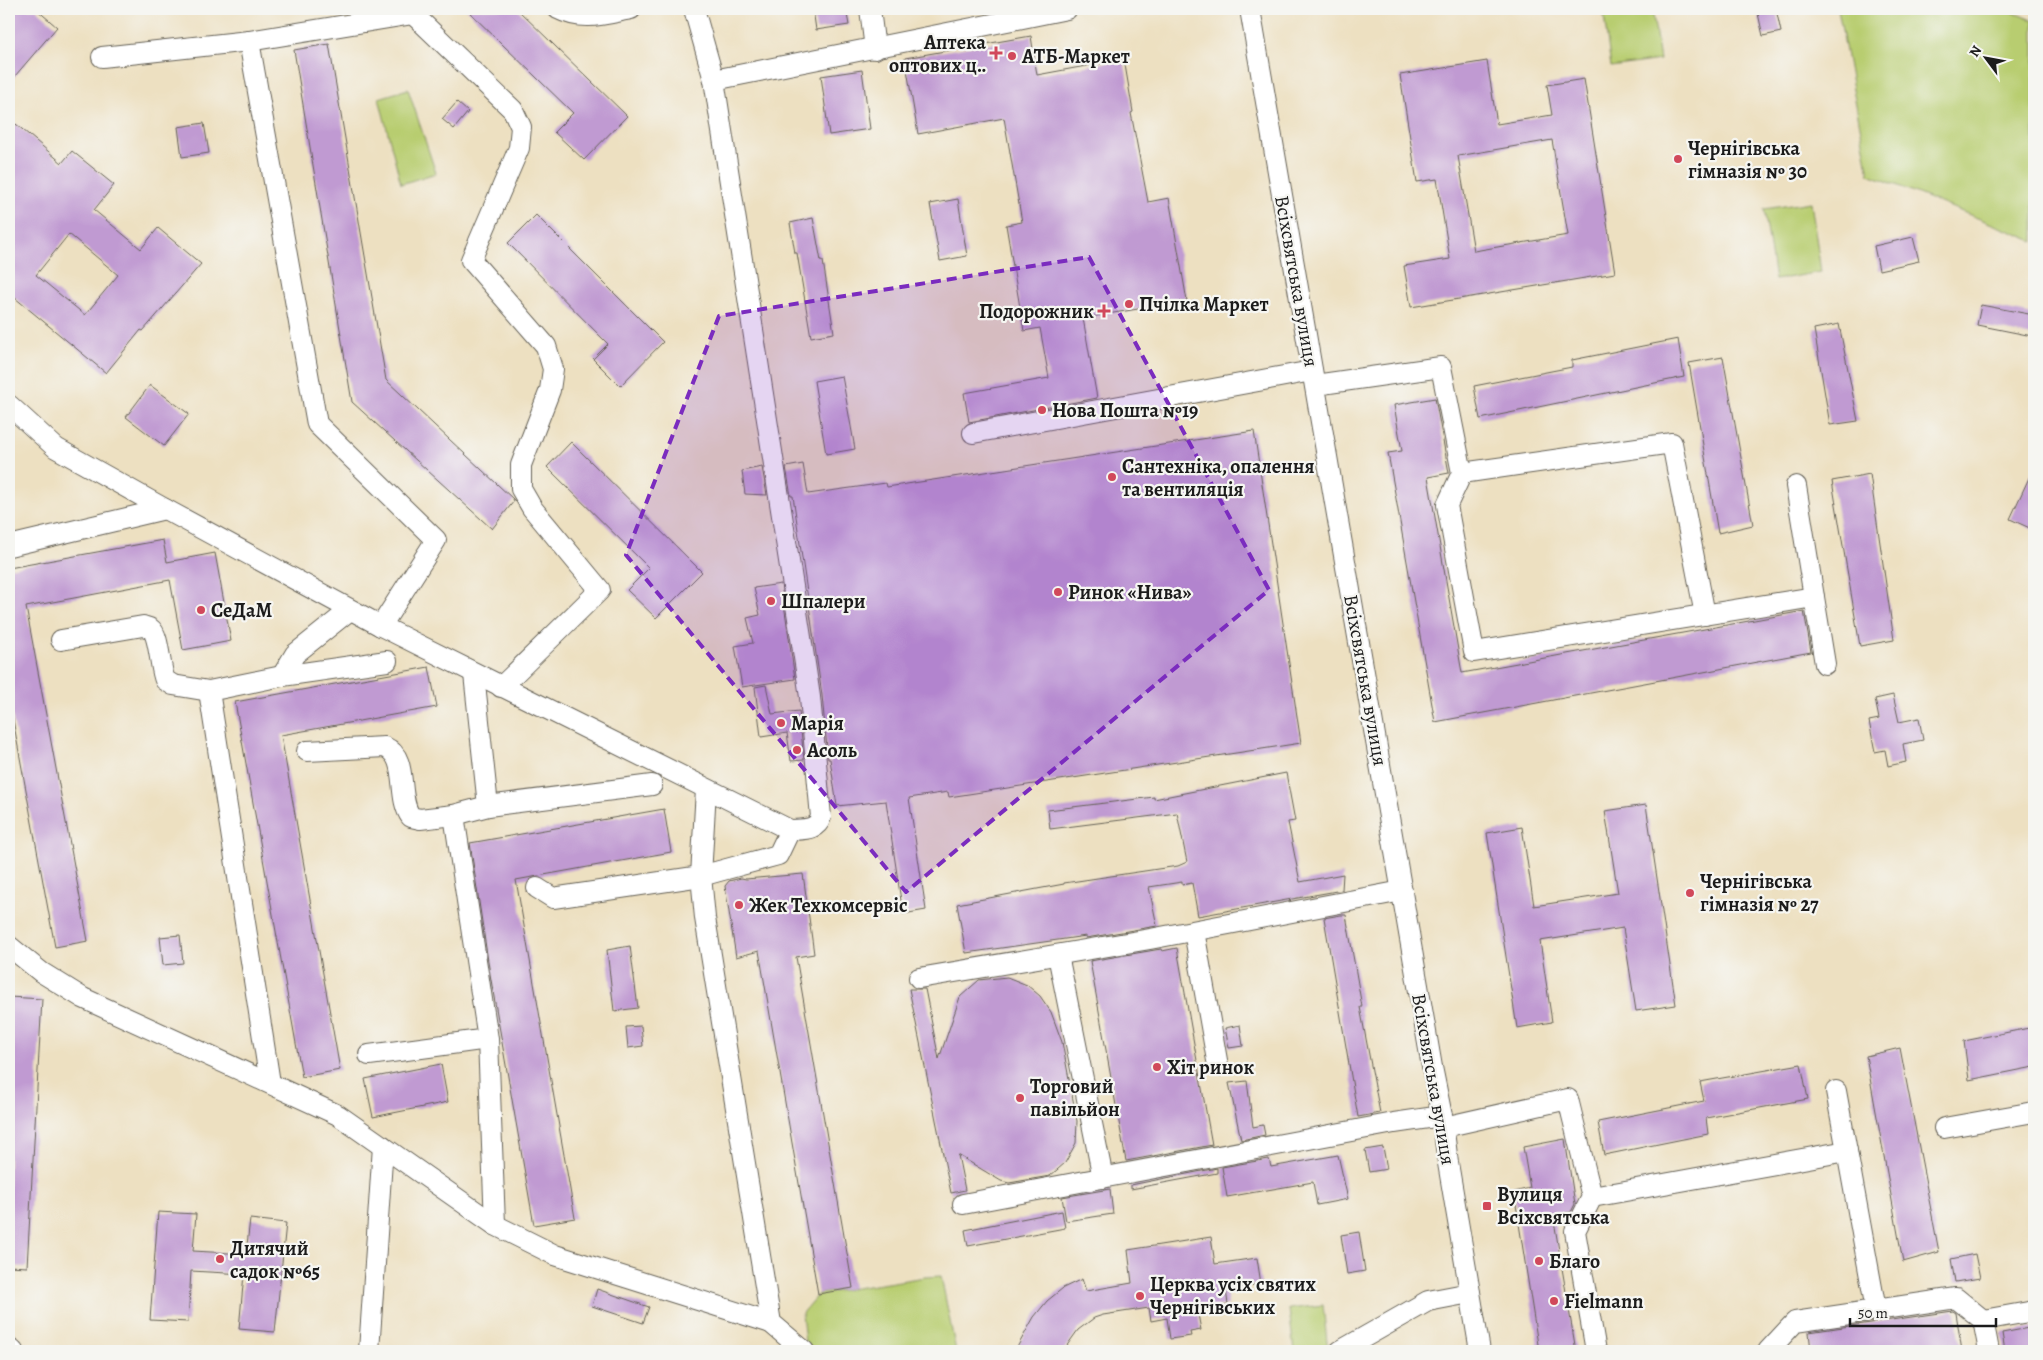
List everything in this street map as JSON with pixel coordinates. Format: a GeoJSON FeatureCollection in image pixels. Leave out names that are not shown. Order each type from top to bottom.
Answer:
{"type":"FeatureCollection","features":[{"type":"Feature","properties":{"kind":"street"},"geometry":{"type":"LineString","coordinates":[[558,9],[569,15],[587,18],[632,9]]}},
{"type":"Feature","properties":{"kind":"street"},"geometry":{"type":"LineString","coordinates":[[9,405],[56,448],[350,610],[474,674],[790,830],[813,828],[819,824],[821,817],[810,697],[714,80],[694,9]]}},
{"type":"Feature","properties":{"kind":"street"},"geometry":{"type":"LineString","coordinates":[[870,9],[875,49]]}},
{"type":"Feature","properties":{"kind":"street"},"geometry":{"type":"LineString","coordinates":[[714,80],[1067,9]]}},
{"type":"Feature","properties":{"kind":"street","name":"Всіхсвятська вулиця"},"geometry":{"type":"LineString","coordinates":[[1250,9],[1443,1122],[1480,1351]]}},
{"type":"Feature","properties":{"kind":"street"},"geometry":{"type":"LineString","coordinates":[[102,57],[249,42],[416,12],[513,110],[521,128],[518,148],[471,260],[546,346],[553,368],[550,390],[521,465],[521,489],[532,508],[600,590],[501,687]]}},
{"type":"Feature","properties":{"kind":"street"},"geometry":{"type":"LineString","coordinates":[[249,42],[317,424],[436,540],[381,626]]}},
{"type":"Feature","properties":{"kind":"street"},"geometry":{"type":"LineString","coordinates":[[973,433],[1313,378],[1441,366],[1462,473],[1446,505],[1474,652],[1814,597]]}},
{"type":"Feature","properties":{"kind":"street"},"geometry":{"type":"LineString","coordinates":[[1462,473],[1672,443],[1705,615]]}},
{"type":"Feature","properties":{"kind":"street"},"geometry":{"type":"LineString","coordinates":[[1796,486],[1825,664]]}},
{"type":"Feature","properties":{"kind":"street"},"geometry":{"type":"LineString","coordinates":[[9,546],[165,509]]}},
{"type":"Feature","properties":{"kind":"street"},"geometry":{"type":"LineString","coordinates":[[282,676],[295,654],[350,610]]}},
{"type":"Feature","properties":{"kind":"street"},"geometry":{"type":"LineString","coordinates":[[61,640],[142,626],[151,629],[156,636],[160,670],[165,680],[174,685],[209,691],[282,676],[387,661]]}},
{"type":"Feature","properties":{"kind":"street"},"geometry":{"type":"LineString","coordinates":[[474,674],[488,806]]}},
{"type":"Feature","properties":{"kind":"street"},"geometry":{"type":"LineString","coordinates":[[209,691],[270,1083]]}},
{"type":"Feature","properties":{"kind":"street"},"geometry":{"type":"LineString","coordinates":[[307,751],[385,747],[393,750],[398,758],[405,810],[411,817],[420,819],[454,815],[488,806],[652,785]]}},
{"type":"Feature","properties":{"kind":"street"},"geometry":{"type":"LineString","coordinates":[[706,789],[701,876],[705,918],[771,1323]]}},
{"type":"Feature","properties":{"kind":"street"},"geometry":{"type":"LineString","coordinates":[[454,815],[488,1039],[495,1225]]}},
{"type":"Feature","properties":{"kind":"street"},"geometry":{"type":"LineString","coordinates":[[537,888],[553,898],[701,876],[778,855],[790,830]]}},
{"type":"Feature","properties":{"kind":"street"},"geometry":{"type":"LineString","coordinates":[[919,978],[1194,931],[1402,891]]}},
{"type":"Feature","properties":{"kind":"street"},"geometry":{"type":"LineString","coordinates":[[1194,931],[1218,1066]]}},
{"type":"Feature","properties":{"kind":"street"},"geometry":{"type":"LineString","coordinates":[[9,946],[41,972],[83,998],[338,1115],[495,1225],[555,1255],[771,1323],[804,1351]]}},
{"type":"Feature","properties":{"kind":"street"},"geometry":{"type":"LineString","coordinates":[[1058,955],[1103,1178]]}},
{"type":"Feature","properties":{"kind":"street"},"geometry":{"type":"LineString","coordinates":[[369,1055],[488,1039]]}},
{"type":"Feature","properties":{"kind":"street"},"geometry":{"type":"LineString","coordinates":[[1836,1091],[1876,1310]]}},
{"type":"Feature","properties":{"kind":"street"},"geometry":{"type":"LineString","coordinates":[[963,1204],[1394,1123],[1443,1122],[1568,1099],[1592,1198],[1575,1231],[1596,1351]]}},
{"type":"Feature","properties":{"kind":"street"},"geometry":{"type":"LineString","coordinates":[[1944,1128],[2034,1112]]}},
{"type":"Feature","properties":{"kind":"street"},"geometry":{"type":"LineString","coordinates":[[369,1351],[383,1146]]}},
{"type":"Feature","properties":{"kind":"street"},"geometry":{"type":"LineString","coordinates":[[1592,1198],[1847,1151]]}},
{"type":"Feature","properties":{"kind":"street"},"geometry":{"type":"LineString","coordinates":[[1340,1351],[1428,1301],[1470,1293]]}},
{"type":"Feature","properties":{"kind":"street"},"geometry":{"type":"LineString","coordinates":[[1768,1351],[1795,1322],[1956,1298],[1983,1320],[1989,1351]]}},
{"type":"Feature","properties":{"kind":"street"},"geometry":{"type":"LineString","coordinates":[[1983,1320],[2034,1311]]}},
{"type":"Feature","properties":{"kind":"street"},"geometry":{"type":"LineString","coordinates":[[9,1348],[13,1351]]}},
{"type":"Feature","properties":{"kind":"highlighted area"},"geometry":{"type":"Polygon","coordinates":[[[1089,257],[1269,590],[906,892],[626,555],[719,316],[1089,257]]]}},
{"type":"Feature","properties":{"kind":"green space"},"geometry":{"type":"Polygon","coordinates":[[[1603,9],[1652,9],[1660,60],[1611,67],[1603,9]]]}},
{"type":"Feature","properties":{"kind":"green space"},"geometry":{"type":"Polygon","coordinates":[[[1838,9],[2005,9],[2034,21],[2034,241],[1869,174],[1838,9]]]}},
{"type":"Feature","properties":{"kind":"green space"},"geometry":{"type":"Polygon","coordinates":[[[408,89],[436,173],[401,184],[379,98],[408,89]]]}},
{"type":"Feature","properties":{"kind":"green space"},"geometry":{"type":"Polygon","coordinates":[[[1811,202],[1821,272],[1775,280],[1764,209],[1811,202]]]}},
{"type":"Feature","properties":{"kind":"green space"},"geometry":{"type":"Polygon","coordinates":[[[941,1276],[956,1351],[815,1351],[805,1343],[802,1313],[818,1294],[941,1276]]]}},
{"type":"Feature","properties":{"kind":"green space"},"geometry":{"type":"Polygon","coordinates":[[[1323,1305],[1328,1351],[1294,1351],[1289,1309],[1323,1305]]]}},
{"type":"Feature","properties":{"kind":"building"},"geometry":{"type":"Polygon","coordinates":[[[16,9],[36,9],[57,27],[9,83],[9,17],[16,9]]]}},
{"type":"Feature","properties":{"kind":"building"},"geometry":{"type":"Polygon","coordinates":[[[466,9],[517,9],[627,116],[584,160],[554,132],[573,113],[466,9]]]}},
{"type":"Feature","properties":{"kind":"building"},"geometry":{"type":"Polygon","coordinates":[[[813,9],[846,9],[849,25],[816,30],[813,9]]]}},
{"type":"Feature","properties":{"kind":"building"},"geometry":{"type":"Polygon","coordinates":[[[1757,9],[1776,9],[1781,32],[1763,36],[1757,9]]]}},
{"type":"Feature","properties":{"kind":"building"},"geometry":{"type":"Polygon","coordinates":[[[1031,36],[1037,75],[1124,59],[1133,112],[1131,113],[1148,202],[1169,198],[1187,301],[1083,318],[1097,398],[969,422],[964,393],[1049,378],[1040,328],[1024,331],[1006,225],[1022,222],[1004,118],[918,134],[905,58],[1031,36]]]}},
{"type":"Feature","properties":{"kind":"building"},"geometry":{"type":"Polygon","coordinates":[[[329,44],[386,380],[513,499],[514,501],[492,529],[352,402],[294,50],[329,44]]]}},
{"type":"Feature","properties":{"kind":"building"},"geometry":{"type":"Polygon","coordinates":[[[1487,61],[1497,124],[1552,115],[1547,85],[1584,79],[1615,273],[1411,307],[1404,266],[1450,259],[1437,179],[1417,182],[1400,75],[1487,61]],[[1552,140],[1458,156],[1474,251],[1568,235],[1552,140]]]}},
{"type":"Feature","properties":{"kind":"building"},"geometry":{"type":"Polygon","coordinates":[[[862,70],[870,129],[829,135],[821,76],[862,70]]]}},
{"type":"Feature","properties":{"kind":"building"},"geometry":{"type":"Polygon","coordinates":[[[457,102],[468,112],[454,129],[442,119],[457,102]]]}},
{"type":"Feature","properties":{"kind":"building"},"geometry":{"type":"Polygon","coordinates":[[[204,123],[209,153],[182,157],[178,127],[204,123]]]}},
{"type":"Feature","properties":{"kind":"building"},"geometry":{"type":"Polygon","coordinates":[[[16,124],[62,163],[72,151],[114,185],[94,210],[141,249],[158,228],[201,264],[143,331],[141,330],[106,373],[9,293],[9,132],[16,124]],[[69,234],[36,275],[85,315],[118,275],[69,234]]]}},
{"type":"Feature","properties":{"kind":"building"},"geometry":{"type":"Polygon","coordinates":[[[958,199],[967,256],[940,261],[930,204],[958,199]]]}},
{"type":"Feature","properties":{"kind":"building"},"geometry":{"type":"Polygon","coordinates":[[[536,215],[663,342],[620,386],[593,359],[608,344],[508,243],[536,215]]]}},
{"type":"Feature","properties":{"kind":"building"},"geometry":{"type":"Polygon","coordinates":[[[813,218],[821,261],[823,261],[834,333],[811,337],[790,223],[813,218]]]}},
{"type":"Feature","properties":{"kind":"building"},"geometry":{"type":"Polygon","coordinates":[[[1913,237],[1919,261],[1879,270],[1874,246],[1913,237]]]}},
{"type":"Feature","properties":{"kind":"building"},"geometry":{"type":"Polygon","coordinates":[[[1981,305],[2034,315],[2032,336],[1977,325],[1981,305]]]}},
{"type":"Feature","properties":{"kind":"building"},"geometry":{"type":"Polygon","coordinates":[[[1839,324],[1858,421],[1830,425],[1814,329],[1839,324]]]}},
{"type":"Feature","properties":{"kind":"building"},"geometry":{"type":"Polygon","coordinates":[[[1678,339],[1684,377],[1480,419],[1474,386],[1572,367],[1572,360],[1678,339]]]}},
{"type":"Feature","properties":{"kind":"building"},"geometry":{"type":"Polygon","coordinates":[[[1723,357],[1753,525],[1718,533],[1689,363],[1723,357]]]}},
{"type":"Feature","properties":{"kind":"building"},"geometry":{"type":"Polygon","coordinates":[[[842,376],[855,449],[826,454],[814,381],[842,376]]]}},
{"type":"Feature","properties":{"kind":"building"},"geometry":{"type":"Polygon","coordinates":[[[150,385],[189,414],[164,446],[126,417],[150,385]]]}},
{"type":"Feature","properties":{"kind":"building"},"geometry":{"type":"Polygon","coordinates":[[[1435,398],[1449,473],[1428,477],[1462,673],[1804,611],[1811,652],[1435,722],[1388,453],[1402,451],[1394,405],[1435,398]]]}},
{"type":"Feature","properties":{"kind":"building"},"geometry":{"type":"Polygon","coordinates":[[[1254,431],[1301,743],[949,797],[948,792],[909,798],[926,910],[903,914],[886,801],[837,806],[830,759],[828,759],[822,695],[793,496],[791,496],[786,467],[803,464],[808,494],[886,483],[887,487],[1254,431]]]}},
{"type":"Feature","properties":{"kind":"building"},"geometry":{"type":"Polygon","coordinates":[[[571,442],[702,572],[656,618],[627,590],[649,568],[547,467],[571,442]]]}},
{"type":"Feature","properties":{"kind":"building"},"geometry":{"type":"Polygon","coordinates":[[[762,467],[767,495],[745,494],[742,471],[762,467]]]}},
{"type":"Feature","properties":{"kind":"building"},"geometry":{"type":"Polygon","coordinates":[[[2034,467],[2034,530],[2010,519],[2034,467]]]}},
{"type":"Feature","properties":{"kind":"building"},"geometry":{"type":"Polygon","coordinates":[[[1870,474],[1894,640],[1860,646],[1832,481],[1870,474]]]}},
{"type":"Feature","properties":{"kind":"building"},"geometry":{"type":"Polygon","coordinates":[[[163,540],[167,562],[215,553],[231,641],[183,650],[170,580],[26,607],[88,941],[55,947],[9,698],[9,568],[163,540]]]}},
{"type":"Feature","properties":{"kind":"building"},"geometry":{"type":"Polygon","coordinates":[[[781,584],[795,679],[742,687],[735,646],[753,643],[747,618],[760,615],[754,588],[781,584]]]}},
{"type":"Feature","properties":{"kind":"building"},"geometry":{"type":"Polygon","coordinates":[[[429,667],[437,707],[281,735],[340,1070],[302,1077],[235,702],[429,667]]]}},
{"type":"Feature","properties":{"kind":"building"},"geometry":{"type":"Polygon","coordinates":[[[766,685],[772,714],[799,711],[804,760],[791,761],[787,733],[761,737],[755,687],[766,685]]]}},
{"type":"Feature","properties":{"kind":"building"},"geometry":{"type":"Polygon","coordinates":[[[1893,695],[1899,722],[1919,718],[1923,740],[1903,744],[1906,762],[1888,766],[1885,750],[1875,752],[1869,721],[1879,719],[1875,699],[1893,695]]]}},
{"type":"Feature","properties":{"kind":"building"},"geometry":{"type":"Polygon","coordinates":[[[1286,773],[1295,821],[1288,822],[1300,882],[1343,874],[1342,890],[1198,916],[1192,883],[1182,885],[1182,882],[1149,887],[1157,926],[1086,938],[1086,936],[966,953],[957,904],[1064,883],[1178,866],[1187,862],[1177,813],[1050,829],[1048,810],[1154,797],[1154,799],[1286,773]]]}},
{"type":"Feature","properties":{"kind":"building"},"geometry":{"type":"Polygon","coordinates":[[[1646,805],[1676,1005],[1636,1011],[1623,928],[1540,941],[1552,1022],[1517,1028],[1487,833],[1522,827],[1534,906],[1618,893],[1605,811],[1646,805]]]}},
{"type":"Feature","properties":{"kind":"building"},"geometry":{"type":"Polygon","coordinates":[[[664,809],[671,852],[516,880],[575,1218],[534,1225],[490,974],[470,843],[664,809]]]}},
{"type":"Feature","properties":{"kind":"building"},"geometry":{"type":"Polygon","coordinates":[[[803,874],[814,954],[796,957],[853,1288],[818,1294],[759,951],[736,957],[725,886],[729,881],[741,878],[803,874]]]}},
{"type":"Feature","properties":{"kind":"building"},"geometry":{"type":"Polygon","coordinates":[[[1346,915],[1362,1007],[1360,1007],[1380,1113],[1358,1117],[1324,918],[1346,915]]]}},
{"type":"Feature","properties":{"kind":"building"},"geometry":{"type":"Polygon","coordinates":[[[180,935],[183,963],[163,965],[160,937],[180,935]]]}},
{"type":"Feature","properties":{"kind":"building"},"geometry":{"type":"Polygon","coordinates":[[[630,946],[638,1008],[614,1011],[607,950],[630,946]]]}},
{"type":"Feature","properties":{"kind":"building"},"geometry":{"type":"Polygon","coordinates":[[[1177,948],[1212,1145],[1126,1161],[1090,961],[1177,948]]]}},
{"type":"Feature","properties":{"kind":"building","name":"Торговий павільйон"},"geometry":{"type":"Polygon","coordinates":[[[1007,977],[1027,985],[1040,996],[1051,1012],[1062,1042],[1077,1121],[1076,1143],[1065,1163],[1050,1176],[1009,1183],[1001,1181],[958,1155],[965,1190],[951,1193],[909,989],[925,989],[939,1059],[960,997],[979,980],[1007,977]]]}},
{"type":"Feature","properties":{"kind":"building"},"geometry":{"type":"Polygon","coordinates":[[[9,997],[42,999],[27,1267],[9,1266],[9,997]]]}},
{"type":"Feature","properties":{"kind":"building"},"geometry":{"type":"Polygon","coordinates":[[[1240,1025],[1243,1046],[1229,1048],[1225,1028],[1240,1025]]]}},
{"type":"Feature","properties":{"kind":"building"},"geometry":{"type":"Polygon","coordinates":[[[641,1026],[643,1046],[628,1048],[626,1027],[641,1026]]]}},
{"type":"Feature","properties":{"kind":"building"},"geometry":{"type":"Polygon","coordinates":[[[2034,1027],[2034,1067],[1969,1080],[1964,1041],[2034,1027]]]}},
{"type":"Feature","properties":{"kind":"building"},"geometry":{"type":"Polygon","coordinates":[[[1900,1048],[1939,1252],[1903,1262],[1866,1056],[1900,1048]]]}},
{"type":"Feature","properties":{"kind":"building"},"geometry":{"type":"Polygon","coordinates":[[[441,1064],[448,1102],[373,1117],[365,1079],[441,1064]]]}},
{"type":"Feature","properties":{"kind":"building"},"geometry":{"type":"Polygon","coordinates":[[[1801,1064],[1808,1099],[1706,1118],[1708,1134],[1604,1155],[1598,1122],[1704,1101],[1700,1082],[1801,1064]]]}},
{"type":"Feature","properties":{"kind":"building"},"geometry":{"type":"Polygon","coordinates":[[[1247,1081],[1253,1127],[1263,1125],[1265,1135],[1241,1140],[1229,1083],[1247,1081]]]}},
{"type":"Feature","properties":{"kind":"building"},"geometry":{"type":"Polygon","coordinates":[[[1565,1139],[1575,1204],[1571,1212],[1553,1215],[1576,1351],[1539,1351],[1514,1192],[1530,1188],[1523,1147],[1565,1139]]]}},
{"type":"Feature","properties":{"kind":"building"},"geometry":{"type":"Polygon","coordinates":[[[1383,1147],[1387,1169],[1369,1172],[1365,1150],[1383,1147]]]}},
{"type":"Feature","properties":{"kind":"building"},"geometry":{"type":"Polygon","coordinates":[[[1338,1155],[1348,1199],[1317,1205],[1313,1182],[1227,1197],[1222,1167],[1269,1159],[1271,1167],[1338,1155]]]}},
{"type":"Feature","properties":{"kind":"building"},"geometry":{"type":"Polygon","coordinates":[[[1217,1168],[1217,1173],[1131,1189],[1131,1185],[1217,1168]]]}},
{"type":"Feature","properties":{"kind":"building"},"geometry":{"type":"Polygon","coordinates":[[[1110,1189],[1113,1214],[1066,1221],[1062,1197],[1110,1189]]]}},
{"type":"Feature","properties":{"kind":"building"},"geometry":{"type":"Polygon","coordinates":[[[1062,1211],[1065,1228],[968,1246],[965,1230],[1062,1211]]]}},
{"type":"Feature","properties":{"kind":"building"},"geometry":{"type":"Polygon","coordinates":[[[158,1212],[196,1214],[193,1251],[246,1254],[250,1219],[286,1223],[275,1332],[239,1329],[244,1274],[191,1271],[188,1322],[150,1320],[158,1212]]]}},
{"type":"Feature","properties":{"kind":"building"},"geometry":{"type":"Polygon","coordinates":[[[1359,1232],[1365,1271],[1347,1274],[1341,1235],[1359,1232]]]}},
{"type":"Feature","properties":{"kind":"building","name":"Церква усіх святих Чернігівських"},"geometry":{"type":"Polygon","coordinates":[[[1211,1237],[1215,1264],[1257,1258],[1261,1284],[1226,1289],[1228,1305],[1197,1309],[1201,1330],[1190,1332],[1191,1336],[1170,1339],[1167,1318],[1151,1321],[1149,1308],[1094,1318],[1078,1330],[1063,1351],[1015,1351],[1034,1317],[1047,1301],[1063,1288],[1082,1279],[1086,1291],[1132,1283],[1128,1250],[1211,1237]]]}},
{"type":"Feature","properties":{"kind":"building"},"geometry":{"type":"Polygon","coordinates":[[[1975,1254],[1980,1278],[1955,1282],[1951,1259],[1975,1254]]]}},
{"type":"Feature","properties":{"kind":"building"},"geometry":{"type":"Polygon","coordinates":[[[597,1289],[649,1307],[643,1323],[592,1306],[597,1289]]]}},
{"type":"Feature","properties":{"kind":"building"},"geometry":{"type":"Polygon","coordinates":[[[1953,1311],[1956,1313],[1962,1351],[1811,1351],[1809,1332],[1953,1311]]]}},
{"type":"Feature","properties":{"kind":"building"},"geometry":{"type":"Polygon","coordinates":[[[2034,1327],[2034,1351],[2005,1351],[2002,1333],[2034,1327]]]}},
{"type":"Feature","properties":{"kind":"place","name":"Аптека оптових ц‥"},"geometry":{"type":"Point","coordinates":[996,53]}},
{"type":"Feature","properties":{"kind":"place","name":"АТБ-Маркет"},"geometry":{"type":"Point","coordinates":[1012,56]}},
{"type":"Feature","properties":{"kind":"place","name":"Чернігівська гімназія № 30"},"geometry":{"type":"Point","coordinates":[1678,159]}},
{"type":"Feature","properties":{"kind":"place","name":"Пчілка Маркет"},"geometry":{"type":"Point","coordinates":[1129,304]}},
{"type":"Feature","properties":{"kind":"place","name":"Подорожник"},"geometry":{"type":"Point","coordinates":[1104,311]}},
{"type":"Feature","properties":{"kind":"place","name":"Нова Пошта №19"},"geometry":{"type":"Point","coordinates":[1042,410]}},
{"type":"Feature","properties":{"kind":"place","name":"Сантехніка, опалення та вентиляція"},"geometry":{"type":"Point","coordinates":[1112,477]}},
{"type":"Feature","properties":{"kind":"place","name":"Ринок «Нива»"},"geometry":{"type":"Point","coordinates":[1058,592]}},
{"type":"Feature","properties":{"kind":"place","name":"Шпалери"},"geometry":{"type":"Point","coordinates":[771,601]}},
{"type":"Feature","properties":{"kind":"place","name":"СеДаМ"},"geometry":{"type":"Point","coordinates":[201,610]}},
{"type":"Feature","properties":{"kind":"place","name":"Марія"},"geometry":{"type":"Point","coordinates":[781,723]}},
{"type":"Feature","properties":{"kind":"place","name":"Асоль"},"geometry":{"type":"Point","coordinates":[797,750]}},
{"type":"Feature","properties":{"kind":"place","name":"Чернігівська гімназія № 27"},"geometry":{"type":"Point","coordinates":[1690,893]}},
{"type":"Feature","properties":{"kind":"place","name":"Жек Техкомсервіс"},"geometry":{"type":"Point","coordinates":[739,905]}},
{"type":"Feature","properties":{"kind":"place","name":"Хіт ринок"},"geometry":{"type":"Point","coordinates":[1157,1067]}},
{"type":"Feature","properties":{"kind":"place","name":"Торговий павільйон"},"geometry":{"type":"Point","coordinates":[1020,1098]}},
{"type":"Feature","properties":{"kind":"place","name":"Вулиця Всіхсвятська"},"geometry":{"type":"Point","coordinates":[1487,1206]}},
{"type":"Feature","properties":{"kind":"place","name":"Дитячий садок №65"},"geometry":{"type":"Point","coordinates":[220,1259]}},
{"type":"Feature","properties":{"kind":"place","name":"Благо"},"geometry":{"type":"Point","coordinates":[1539,1261]}},
{"type":"Feature","properties":{"kind":"place","name":"Церква усіх святих Чернігівських"},"geometry":{"type":"Point","coordinates":[1140,1296]}},
{"type":"Feature","properties":{"kind":"place","name":"Fielmann"},"geometry":{"type":"Point","coordinates":[1554,1301]}}]}
